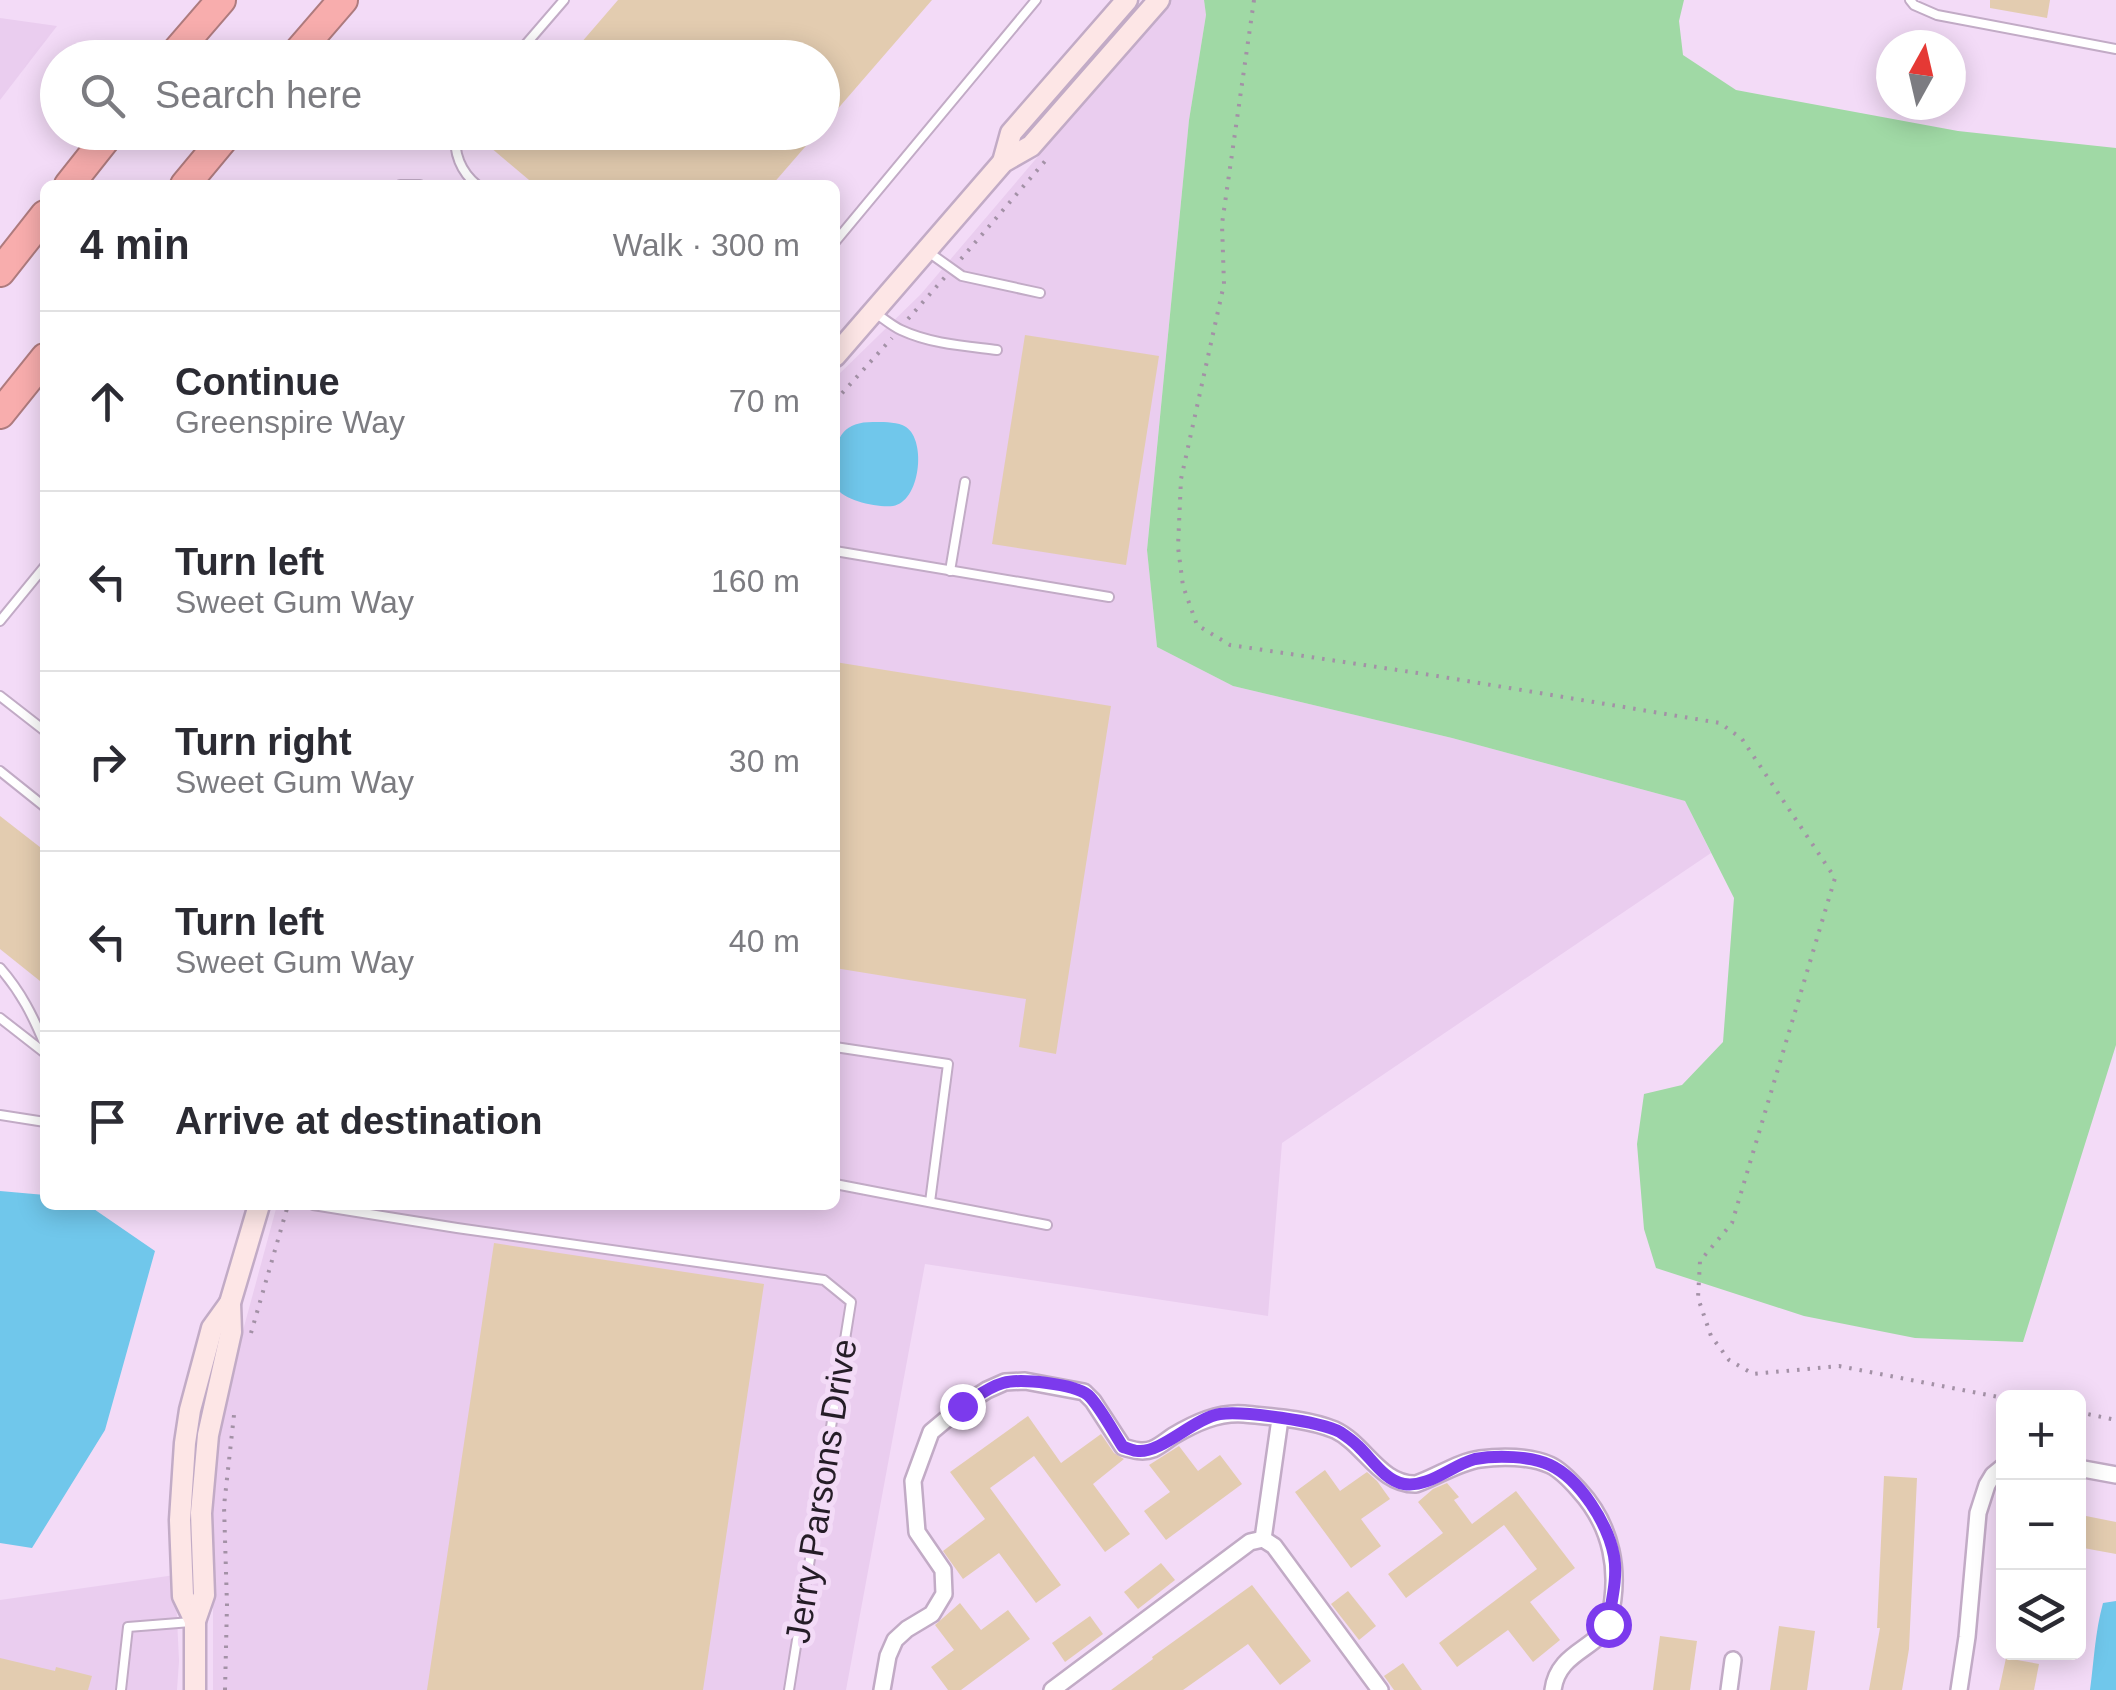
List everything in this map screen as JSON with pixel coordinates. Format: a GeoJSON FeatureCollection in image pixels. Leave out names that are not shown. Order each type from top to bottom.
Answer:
{"type":"FeatureCollection","features":[{"type":"Feature","properties":{"kind":"highway"},"geometry":{"type":"LineString","coordinates":[[187,40],[221,0]]}},
{"type":"Feature","properties":{"kind":"highway"},"geometry":{"type":"LineString","coordinates":[[309,40],[343,0]]}},
{"type":"Feature","properties":{"kind":"highway"},"geometry":{"type":"LineString","coordinates":[[73,180],[97,150]]}},
{"type":"Feature","properties":{"kind":"highway"},"geometry":{"type":"LineString","coordinates":[[189,180],[214,150]]}},
{"type":"Feature","properties":{"kind":"highway"},"geometry":{"type":"LineString","coordinates":[[0,272],[40,221]]}},
{"type":"Feature","properties":{"kind":"highway"},"geometry":{"type":"LineString","coordinates":[[0,414],[40,364]]}},
{"type":"Feature","properties":{"kind":"street"},"geometry":{"type":"LineString","coordinates":[[1003,162],[1011,133],[1127,0]]}},
{"type":"Feature","properties":{"kind":"street"},"geometry":{"type":"LineString","coordinates":[[840,350],[1003,162],[1032,146],[1159,0]]}},
{"type":"Feature","properties":{"kind":"street"},"geometry":{"type":"LineString","coordinates":[[195,1690],[195,1622],[204,1596],[201,1514],[208,1435],[231,1332],[230,1304],[257,1210]]}},
{"type":"Feature","properties":{"kind":"street"},"geometry":{"type":"LineString","coordinates":[[882,1690],[894,1640],[932,1614],[944,1594],[944,1570],[917,1532],[912,1482],[930,1432],[987,1390],[1005,1382],[1025,1381],[1084,1392],[1123,1447],[1138,1451],[1153,1449],[1217,1414],[1241,1414],[1318,1424],[1339,1432],[1396,1481],[1405,1484],[1435,1478],[1477,1459],[1499,1457],[1548,1464],[1592,1503],[1614,1555],[1615,1575],[1608,1624],[1558,1670],[1553,1690]]}},
{"type":"Feature","properties":{"kind":"street"},"geometry":{"type":"LineString","coordinates":[[1262,1539],[1280,1419]]}},
{"type":"Feature","properties":{"kind":"street"},"geometry":{"type":"LineString","coordinates":[[2086,1469],[2116,1475]]}},
{"type":"Feature","properties":{"kind":"street"},"geometry":{"type":"LineString","coordinates":[[1959,1690],[1968,1636],[1978,1512],[1987,1485],[1996,1473]]}},
{"type":"Feature","properties":{"kind":"street"},"geometry":{"type":"LineString","coordinates":[[1052,1690],[1250,1542],[1262,1539],[1274,1546],[1380,1690]]}},
{"type":"Feature","properties":{"kind":"street"},"geometry":{"type":"LineString","coordinates":[[1729,1690],[1734,1660]]}},
{"type":"Feature","properties":{"kind":"lane"},"geometry":{"type":"LineString","coordinates":[[530,40],[564,0]]}},
{"type":"Feature","properties":{"kind":"lane"},"geometry":{"type":"LineString","coordinates":[[840,236],[1036,0]]}},
{"type":"Feature","properties":{"kind":"lane"},"geometry":{"type":"LineString","coordinates":[[1910,0],[1937,15],[2116,48]]}},
{"type":"Feature","properties":{"kind":"lane"},"geometry":{"type":"LineString","coordinates":[[457,150],[464,174],[471,180]]}},
{"type":"Feature","properties":{"kind":"lane"},"geometry":{"type":"LineString","coordinates":[[927,251],[951,270],[975,281],[1040,294]]}},
{"type":"Feature","properties":{"kind":"lane"},"geometry":{"type":"LineString","coordinates":[[874,312],[899,330],[944,343],[997,350]]}},
{"type":"Feature","properties":{"kind":"lane"},"geometry":{"type":"LineString","coordinates":[[950,571],[965,482]]}},
{"type":"Feature","properties":{"kind":"lane"},"geometry":{"type":"LineString","coordinates":[[840,552],[1109,598]]}},
{"type":"Feature","properties":{"kind":"lane"},"geometry":{"type":"LineString","coordinates":[[0,621],[40,572]]}},
{"type":"Feature","properties":{"kind":"lane"},"geometry":{"type":"LineString","coordinates":[[0,696],[40,727]]}},
{"type":"Feature","properties":{"kind":"lane"},"geometry":{"type":"LineString","coordinates":[[0,771],[40,804]]}},
{"type":"Feature","properties":{"kind":"lane"},"geometry":{"type":"LineString","coordinates":[[0,968],[18,988],[40,1036]]}},
{"type":"Feature","properties":{"kind":"lane"},"geometry":{"type":"LineString","coordinates":[[0,1018],[40,1046]]}},
{"type":"Feature","properties":{"kind":"lane"},"geometry":{"type":"LineString","coordinates":[[840,1047],[948,1064],[930,1202]]}},
{"type":"Feature","properties":{"kind":"lane"},"geometry":{"type":"LineString","coordinates":[[0,1115],[40,1121]]}},
{"type":"Feature","properties":{"kind":"lane"},"geometry":{"type":"LineString","coordinates":[[840,1185],[1047,1225]]}},
{"type":"Feature","properties":{"kind":"lane","name":"Jerry Parsons Drive"},"geometry":{"type":"LineString","coordinates":[[344,1210],[824,1280],[851,1302],[788,1690]]}},
{"type":"Feature","properties":{"kind":"lane"},"geometry":{"type":"LineString","coordinates":[[121,1690],[128,1628],[195,1622]]}},
{"type":"Feature","properties":{"kind":"path"},"geometry":{"type":"LineString","coordinates":[[1254,0],[1222,224],[1224,284],[1182,479],[1178,548],[1184,586],[1197,625],[1230,645],[1720,724],[1742,739],[1835,878],[1732,1223],[1700,1261],[1698,1298],[1711,1336],[1728,1360],[1753,1374],[1840,1366],[1996,1396]]}},
{"type":"Feature","properties":{"kind":"path"},"geometry":{"type":"LineString","coordinates":[[840,395],[1055,149]]}},
{"type":"Feature","properties":{"kind":"path"},"geometry":{"type":"LineString","coordinates":[[248,1346],[287,1210]]}},
{"type":"Feature","properties":{"kind":"path"},"geometry":{"type":"LineString","coordinates":[[225,1690],[224,1506],[234,1413]]}},
{"type":"Feature","properties":{"kind":"path"},"geometry":{"type":"LineString","coordinates":[[2086,1414],[2116,1420]]}},
{"type":"Feature","properties":{"kind":"shaded area"},"geometry":{"type":"Polygon","coordinates":[[[1171,0],[1204,0],[1206,15],[1189,120],[1147,549],[1157,647],[1233,686],[1452,738],[1685,801],[1711,853],[1282,1143],[1268,1316],[925,1264],[846,1690],[213,1690],[213,1502],[222,1408],[276,1210],[840,1210],[840,373],[921,294],[1171,0]]]}},
{"type":"Feature","properties":{"kind":"shaded area"},"geometry":{"type":"Polygon","coordinates":[[[0,18],[57,26],[46,40],[40,40],[40,48],[0,100],[0,18]]]}},
{"type":"Feature","properties":{"kind":"shaded area"},"geometry":{"type":"Polygon","coordinates":[[[175,1575],[177,1690],[0,1690],[0,1600],[175,1575]]]}},
{"type":"Feature","properties":{"kind":"green space"},"geometry":{"type":"Polygon","coordinates":[[[1204,0],[1684,0],[1679,21],[1683,55],[1736,90],[1876,116],[1876,120],[2116,148],[2116,1045],[2023,1342],[1915,1338],[1804,1316],[1656,1268],[1644,1229],[1637,1144],[1644,1094],[1682,1085],[1723,1042],[1734,898],[1685,801],[1452,738],[1233,686],[1157,647],[1147,550],[1189,120],[1206,15],[1204,0]]]}},
{"type":"Feature","properties":{"kind":"water"},"geometry":{"type":"Polygon","coordinates":[[[866,422],[906,427],[917,445],[915,483],[902,502],[893,506],[871,505],[840,492],[840,437],[850,427],[866,422]]]}},
{"type":"Feature","properties":{"kind":"water"},"geometry":{"type":"Polygon","coordinates":[[[0,1191],[40,1195],[40,1210],[95,1210],[155,1251],[105,1430],[32,1548],[0,1543],[0,1191]]]}},
{"type":"Feature","properties":{"kind":"water"},"geometry":{"type":"Polygon","coordinates":[[[2116,1601],[2116,1690],[2090,1690],[2103,1603],[2116,1601]]]}},
{"type":"Feature","properties":{"kind":"building"},"geometry":{"type":"Polygon","coordinates":[[[618,0],[932,0],[840,106],[840,40],[584,40],[618,0]]]}},
{"type":"Feature","properties":{"kind":"building"},"geometry":{"type":"Polygon","coordinates":[[[1990,0],[2050,0],[2047,18],[1990,8],[1990,0]]]}},
{"type":"Feature","properties":{"kind":"building"},"geometry":{"type":"Polygon","coordinates":[[[494,150],[802,150],[776,180],[529,180],[494,150]]]}},
{"type":"Feature","properties":{"kind":"building"},"geometry":{"type":"Polygon","coordinates":[[[1025,335],[1159,356],[1126,565],[992,544],[1025,335]]]}},
{"type":"Feature","properties":{"kind":"building"},"geometry":{"type":"Polygon","coordinates":[[[840,663],[1111,706],[1056,1054],[1019,1047],[1026,999],[840,969],[840,663]]]}},
{"type":"Feature","properties":{"kind":"building"},"geometry":{"type":"Polygon","coordinates":[[[0,816],[40,847],[40,981],[0,949],[0,816]]]}},
{"type":"Feature","properties":{"kind":"building"},"geometry":{"type":"Polygon","coordinates":[[[494,1243],[764,1284],[703,1690],[427,1690],[494,1243]]]}},
{"type":"Feature","properties":{"kind":"building"},"geometry":{"type":"Polygon","coordinates":[[[1028,1416],[1061,1463],[1101,1434],[1114,1453],[1124,1459],[1093,1484],[1130,1534],[1105,1552],[1034,1456],[990,1488],[1061,1585],[1036,1603],[999,1553],[963,1579],[943,1551],[985,1519],[950,1472],[1028,1416]]]}},
{"type":"Feature","properties":{"kind":"building"},"geometry":{"type":"Polygon","coordinates":[[[1179,1446],[1198,1471],[1220,1455],[1242,1484],[1166,1540],[1144,1511],[1170,1492],[1149,1465],[1179,1446]]]}},
{"type":"Feature","properties":{"kind":"building"},"geometry":{"type":"Polygon","coordinates":[[[1325,1470],[1340,1491],[1367,1472],[1390,1499],[1361,1519],[1381,1546],[1351,1568],[1295,1492],[1325,1470]]]}},
{"type":"Feature","properties":{"kind":"building"},"geometry":{"type":"Polygon","coordinates":[[[1884,1476],[1917,1478],[1909,1649],[1902,1690],[1869,1690],[1880,1628],[1884,1476]]]}},
{"type":"Feature","properties":{"kind":"building"},"geometry":{"type":"Polygon","coordinates":[[[1447,1483],[1472,1524],[1516,1491],[1575,1568],[1530,1602],[1560,1640],[1533,1662],[1508,1630],[1457,1667],[1439,1643],[1537,1569],[1504,1525],[1406,1598],[1388,1574],[1443,1533],[1418,1502],[1447,1483]]]}},
{"type":"Feature","properties":{"kind":"building"},"geometry":{"type":"Polygon","coordinates":[[[2086,1516],[2116,1522],[2116,1554],[2086,1548],[2086,1516]]]}},
{"type":"Feature","properties":{"kind":"building"},"geometry":{"type":"Polygon","coordinates":[[[1161,1563],[1175,1580],[1138,1609],[1124,1592],[1161,1563]]]}},
{"type":"Feature","properties":{"kind":"building"},"geometry":{"type":"Polygon","coordinates":[[[1252,1585],[1311,1661],[1280,1685],[1248,1644],[1183,1690],[1111,1690],[1152,1657],[1252,1585]]]}},
{"type":"Feature","properties":{"kind":"building"},"geometry":{"type":"Polygon","coordinates":[[[1348,1591],[1376,1626],[1359,1640],[1331,1604],[1348,1591]]]}},
{"type":"Feature","properties":{"kind":"building"},"geometry":{"type":"Polygon","coordinates":[[[960,1603],[981,1630],[1008,1610],[1030,1639],[961,1690],[948,1690],[931,1667],[954,1650],[935,1625],[960,1603]]]}},
{"type":"Feature","properties":{"kind":"building"},"geometry":{"type":"Polygon","coordinates":[[[1090,1616],[1103,1634],[1065,1662],[1052,1643],[1090,1616]]]}},
{"type":"Feature","properties":{"kind":"building"},"geometry":{"type":"Polygon","coordinates":[[[1779,1626],[1815,1631],[1807,1690],[1770,1690],[1779,1626]]]}},
{"type":"Feature","properties":{"kind":"building"},"geometry":{"type":"Polygon","coordinates":[[[1660,1636],[1697,1641],[1690,1690],[1653,1690],[1660,1636]]]}},
{"type":"Feature","properties":{"kind":"building"},"geometry":{"type":"Polygon","coordinates":[[[0,1658],[92,1676],[88,1690],[0,1690],[0,1658]]]}},
{"type":"Feature","properties":{"kind":"building"},"geometry":{"type":"Polygon","coordinates":[[[2006,1660],[2039,1664],[2034,1690],[1999,1690],[2006,1660]]]}},
{"type":"Feature","properties":{"kind":"building"},"geometry":{"type":"Polygon","coordinates":[[[1403,1663],[1422,1690],[1394,1690],[1384,1676],[1403,1663]]]}},
{"type":"Feature","properties":{"kind":"route"},"geometry":{"type":"LineString","coordinates":[[962,1406],[1005,1382],[1072,1388],[1094,1401],[1123,1447],[1138,1451],[1153,1449],[1217,1414],[1318,1424],[1339,1432],[1396,1481],[1405,1484],[1435,1478],[1477,1459],[1499,1457],[1548,1464],[1592,1503],[1608,1537],[1615,1575],[1608,1624]]}}]}
